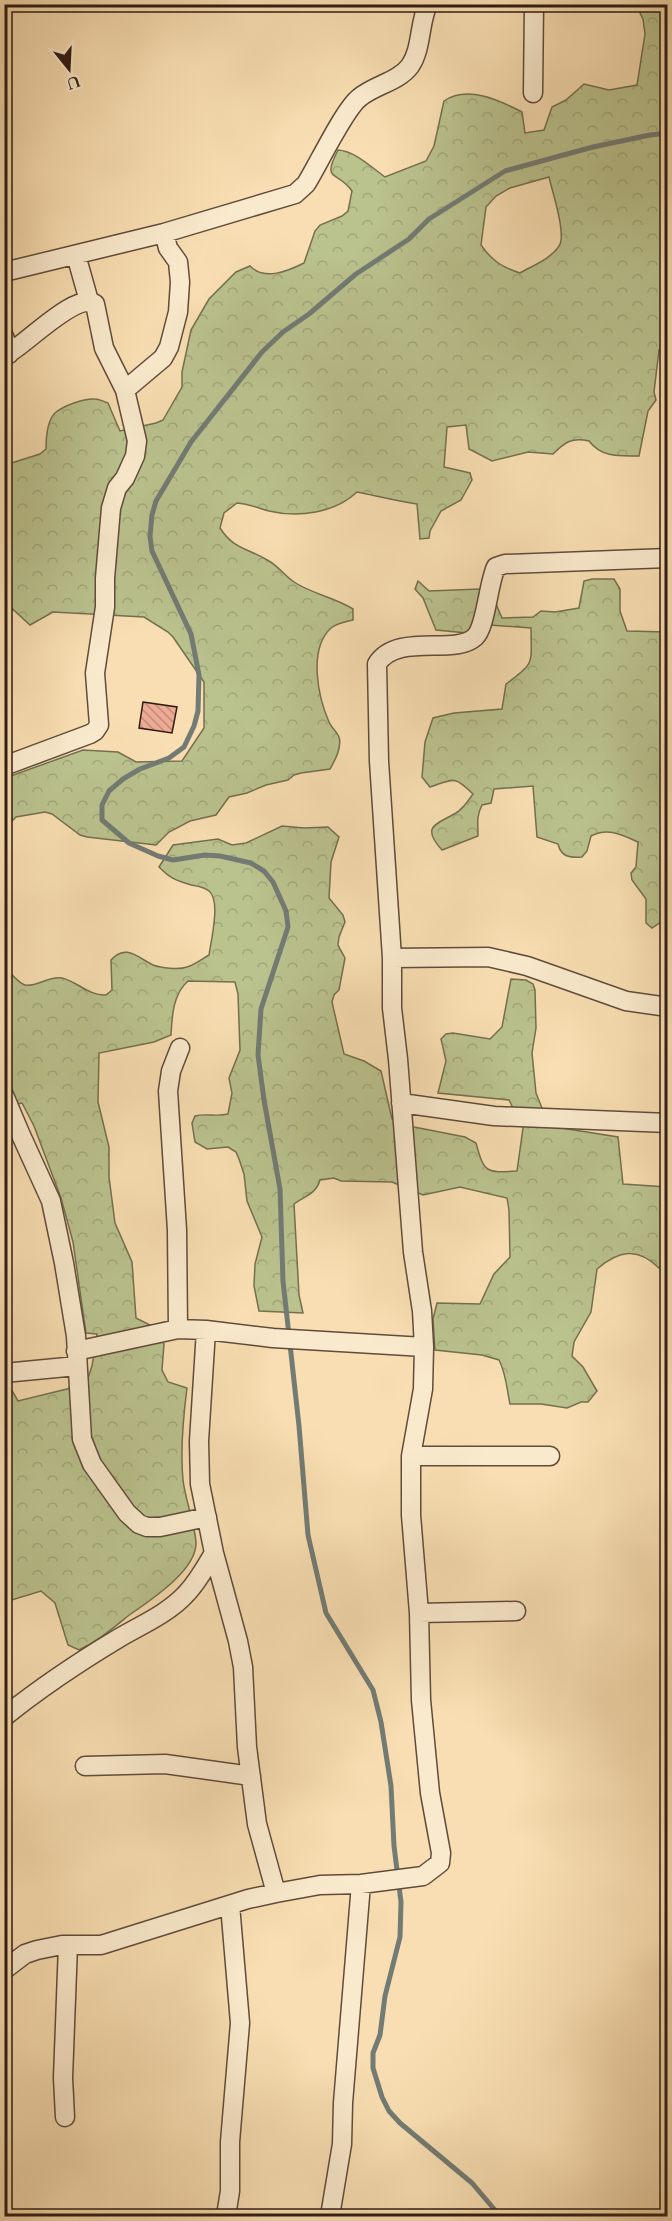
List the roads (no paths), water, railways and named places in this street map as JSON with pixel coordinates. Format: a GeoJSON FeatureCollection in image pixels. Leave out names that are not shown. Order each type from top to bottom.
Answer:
{"type":"FeatureCollection","features":[{"type":"Feature","properties":{"kind":"street"},"geometry":{"type":"LineString","coordinates":[[4,272],[164,233],[296,194],[301,190],[357,99],[403,73],[410,65],[428,4]]}},
{"type":"Feature","properties":{"kind":"street"},"geometry":{"type":"LineString","coordinates":[[533,93],[534,4]]}},
{"type":"Feature","properties":{"kind":"street"},"geometry":{"type":"LineString","coordinates":[[125,390],[163,358],[169,347],[178,312],[180,282],[178,262],[168,248],[164,233]]}},
{"type":"Feature","properties":{"kind":"street"},"geometry":{"type":"LineString","coordinates":[[76,255],[88,301]]}},
{"type":"Feature","properties":{"kind":"street"},"geometry":{"type":"LineString","coordinates":[[4,336],[7,355],[67,309],[88,301],[95,304],[104,348],[125,390],[137,441],[135,456],[125,478],[117,488],[111,508],[105,607],[95,673],[99,725],[90,734],[4,765]]}},
{"type":"Feature","properties":{"kind":"street"},"geometry":{"type":"LineString","coordinates":[[7,1964],[31,1952],[68,1945],[101,1945],[276,1893],[320,1885],[361,1884],[423,1876],[440,1863],[441,1853],[430,1793],[422,1712],[419,1612],[411,1515],[411,1456],[423,1389],[424,1347],[422,1311],[413,1252],[392,1008],[392,958],[379,761],[377,664],[382,656],[403,648],[465,643],[475,637],[481,628],[496,567],[505,564],[668,558]]}},
{"type":"Feature","properties":{"kind":"street"},"geometry":{"type":"LineString","coordinates":[[392,958],[488,957],[527,966],[626,1001],[668,1007]]}},
{"type":"Feature","properties":{"kind":"street"},"geometry":{"type":"LineString","coordinates":[[178,1329],[177,1230],[168,1091],[171,1071],[180,1048]]}},
{"type":"Feature","properties":{"kind":"street"},"geometry":{"type":"LineString","coordinates":[[4,1095],[51,1201],[69,1290],[82,1439],[92,1464],[127,1513],[139,1524],[147,1527],[160,1527],[207,1517]]}},
{"type":"Feature","properties":{"kind":"street"},"geometry":{"type":"LineString","coordinates":[[401,1103],[494,1116],[668,1123]]}},
{"type":"Feature","properties":{"kind":"street"},"geometry":{"type":"LineString","coordinates":[[4,1373],[76,1358],[178,1329],[273,1338],[424,1347]]}},
{"type":"Feature","properties":{"kind":"street"},"geometry":{"type":"LineString","coordinates":[[206,1330],[199,1441],[200,1484],[214,1553],[243,1667],[245,1725],[257,1824],[276,1893]]}},
{"type":"Feature","properties":{"kind":"street"},"geometry":{"type":"LineString","coordinates":[[411,1456],[550,1456]]}},
{"type":"Feature","properties":{"kind":"street"},"geometry":{"type":"LineString","coordinates":[[4,1717],[34,1692],[185,1596],[214,1553]]}},
{"type":"Feature","properties":{"kind":"street"},"geometry":{"type":"LineString","coordinates":[[419,1612],[516,1611]]}},
{"type":"Feature","properties":{"kind":"street"},"geometry":{"type":"LineString","coordinates":[[85,1766],[165,1764],[251,1776]]}},
{"type":"Feature","properties":{"kind":"street"},"geometry":{"type":"LineString","coordinates":[[330,2217],[342,2144],[343,2103],[361,1884]]}},
{"type":"Feature","properties":{"kind":"street"},"geometry":{"type":"LineString","coordinates":[[226,2217],[230,2191],[230,2142],[240,2023],[230,1905]]}},
{"type":"Feature","properties":{"kind":"street"},"geometry":{"type":"LineString","coordinates":[[65,2117],[63,2078],[68,1945]]}},
{"type":"Feature","properties":{"kind":"waterway"},"geometry":{"type":"LineString","coordinates":[[500,2216],[472,2183],[400,2123],[389,2111],[373,2068],[373,2053],[380,2035],[385,1996],[400,1937],[401,1902],[394,1846],[391,1786],[381,1722],[373,1690],[326,1613],[308,1535],[283,1281],[280,1189],[258,1055],[261,1009],[288,927],[286,911],[273,882],[264,871],[251,863],[220,856],[205,855],[173,860],[158,856],[129,843],[102,820],[102,805],[109,791],[123,779],[140,769],[169,758],[184,747],[194,726],[198,711],[199,675],[191,634],[152,551],[150,536],[152,515],[156,501],[191,442],[262,352],[283,332],[309,314],[356,274],[409,239],[429,219],[505,171],[593,147],[668,133]]}}]}
